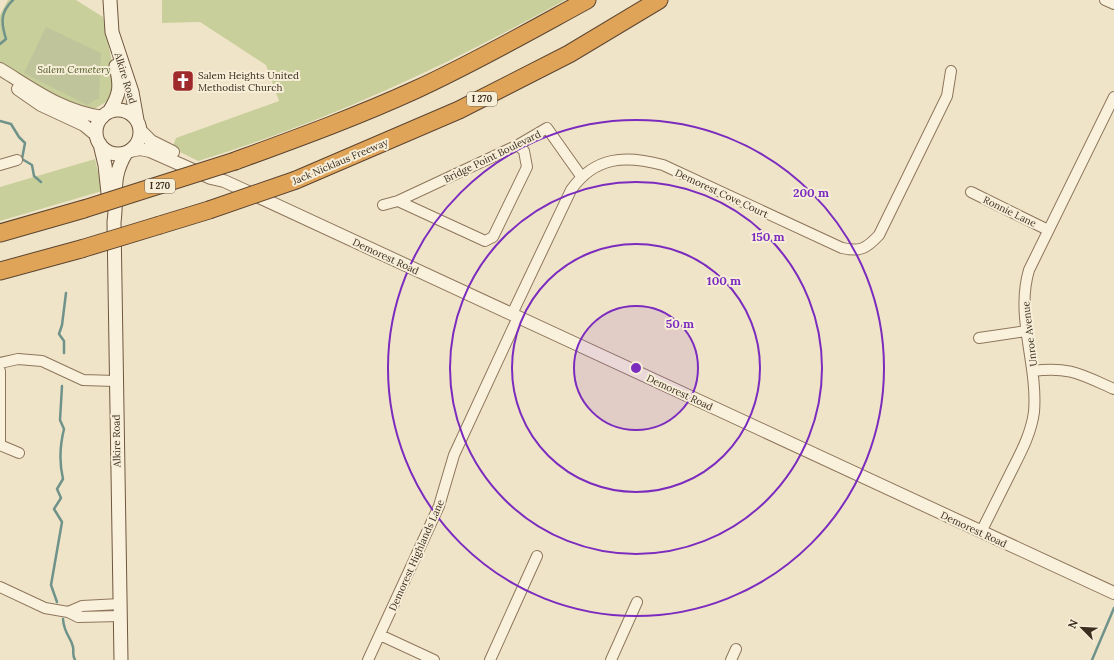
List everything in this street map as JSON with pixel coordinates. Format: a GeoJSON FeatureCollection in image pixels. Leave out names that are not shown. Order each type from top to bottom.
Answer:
{"type":"FeatureCollection","features":[{"type":"Feature","properties":{"kind":"highway","name":"I 270"},"geometry":{"type":"LineString","coordinates":[[0,233],[84,209],[235,161],[355,116],[415,90],[484,57],[587,0]]}},
{"type":"Feature","properties":{"kind":"highway","name":"Jack Nicklaus Freeway"},"geometry":{"type":"LineString","coordinates":[[0,271],[209,210],[296,180],[466,106],[569,54],[659,0]]}},
{"type":"Feature","properties":{"kind":"main road","name":"Alkire Road"},"geometry":{"type":"LineString","coordinates":[[110,0],[110,21],[113,37],[132,92],[138,125]]}},
{"type":"Feature","properties":{"kind":"main road","name":"Alkire Road"},"geometry":{"type":"LineString","coordinates":[[106,114],[116,100],[119,89],[119,79],[111,49],[113,37]]}},
{"type":"Feature","properties":{"kind":"main road"},"geometry":{"type":"LineString","coordinates":[[123,110],[131,114],[138,125],[138,141],[128,152],[113,153],[98,139],[98,124],[106,114],[123,110]]}},
{"type":"Feature","properties":{"kind":"main road","name":"Alkire Road"},"geometry":{"type":"LineString","coordinates":[[98,139],[105,165],[110,211],[114,222]]}},
{"type":"Feature","properties":{"kind":"main road","name":"Alkire Road"},"geometry":{"type":"LineString","coordinates":[[121,660],[115,381],[114,222],[116,210],[116,174],[128,152]]}},
{"type":"Feature","properties":{"kind":"street"},"geometry":{"type":"LineString","coordinates":[[0,69],[58,104],[81,113],[106,114]]}},
{"type":"Feature","properties":{"kind":"street","name":"Demorest Cove Court"},"geometry":{"type":"LineString","coordinates":[[515,316],[564,203],[581,176],[592,168],[616,160],[641,159],[662,165],[842,248],[856,251],[869,246],[879,235],[947,96],[951,71]]}},
{"type":"Feature","properties":{"kind":"street"},"geometry":{"type":"LineString","coordinates":[[0,78],[19,89],[41,105],[84,125],[98,139]]}},
{"type":"Feature","properties":{"kind":"street","name":"Unroe Avenue"},"geometry":{"type":"LineString","coordinates":[[981,532],[1024,446],[1031,426],[1034,397],[1033,371],[1026,331],[1024,306],[1026,282],[1029,270],[1114,97]]}},
{"type":"Feature","properties":{"kind":"street","name":"Demorest Road"},"geometry":{"type":"LineString","coordinates":[[138,125],[158,145],[213,172],[224,181]]}},
{"type":"Feature","properties":{"kind":"street","name":"Bridge Point Boulevard"},"geometry":{"type":"LineString","coordinates":[[383,205],[398,201],[518,145],[547,128],[581,176]]}},
{"type":"Feature","properties":{"kind":"street"},"geometry":{"type":"LineString","coordinates":[[398,201],[485,241],[489,240],[493,237],[527,167],[524,151],[518,145]]}},
{"type":"Feature","properties":{"kind":"street","name":"Demorest Road"},"geometry":{"type":"LineString","coordinates":[[128,152],[140,149],[150,151],[210,178],[224,181],[1114,593]]}},
{"type":"Feature","properties":{"kind":"street"},"geometry":{"type":"LineString","coordinates":[[0,165],[17,160]]}},
{"type":"Feature","properties":{"kind":"street","name":"Ronnie Lane"},"geometry":{"type":"LineString","coordinates":[[972,192],[1048,230]]}},
{"type":"Feature","properties":{"kind":"street","name":"Demorest Highlands Lane"},"geometry":{"type":"LineString","coordinates":[[368,660],[439,506],[454,455],[515,316]]}},
{"type":"Feature","properties":{"kind":"street"},"geometry":{"type":"LineString","coordinates":[[979,338],[1026,331]]}},
{"type":"Feature","properties":{"kind":"street"},"geometry":{"type":"LineString","coordinates":[[0,363],[18,359],[42,361],[83,380],[115,381]]}},
{"type":"Feature","properties":{"kind":"street"},"geometry":{"type":"LineString","coordinates":[[1033,371],[1060,369],[1076,372],[1114,389]]}},
{"type":"Feature","properties":{"kind":"street"},"geometry":{"type":"LineString","coordinates":[[0,371],[0,445],[19,453]]}},
{"type":"Feature","properties":{"kind":"street"},"geometry":{"type":"LineString","coordinates":[[490,660],[537,556]]}},
{"type":"Feature","properties":{"kind":"street"},"geometry":{"type":"LineString","coordinates":[[0,587],[45,608],[68,612],[82,606],[120,610]]}},
{"type":"Feature","properties":{"kind":"street"},"geometry":{"type":"LineString","coordinates":[[611,660],[637,602]]}},
{"type":"Feature","properties":{"kind":"street"},"geometry":{"type":"LineString","coordinates":[[380,635],[434,660]]}},
{"type":"Feature","properties":{"kind":"street"},"geometry":{"type":"LineString","coordinates":[[731,660],[736,649]]}},
{"type":"Feature","properties":{"kind":"green space"},"geometry":{"type":"Polygon","coordinates":[[[8,0],[76,0],[103,17],[114,73],[113,90],[106,102],[96,108],[80,108],[0,67],[0,15],[8,0]]]}},
{"type":"Feature","properties":{"kind":"green space"},"geometry":{"type":"Polygon","coordinates":[[[162,0],[565,0],[476,47],[386,90],[293,129],[198,161],[172,148],[176,138],[279,101],[266,65],[200,22],[162,23],[162,0]]]}},
{"type":"Feature","properties":{"kind":"green space","name":"Salem Cemetery"},"geometry":{"type":"Polygon","coordinates":[[[46,27],[101,53],[99,98],[87,105],[24,73],[46,27]]]}},
{"type":"Feature","properties":{"kind":"green space"},"geometry":{"type":"Polygon","coordinates":[[[95,159],[102,191],[0,221],[0,187],[95,159]]]}},
{"type":"Feature","properties":{"kind":"waterway"},"geometry":{"type":"LineString","coordinates":[[0,44],[6,39],[3,28],[4,13],[13,0]]}},
{"type":"Feature","properties":{"kind":"waterway"},"geometry":{"type":"LineString","coordinates":[[0,121],[11,124],[19,137],[25,143],[22,159],[32,165],[34,176],[41,182]]}},
{"type":"Feature","properties":{"kind":"waterway"},"geometry":{"type":"LineString","coordinates":[[64,353],[64,341],[59,334],[62,325],[66,293]]}},
{"type":"Feature","properties":{"kind":"waterway"},"geometry":{"type":"LineString","coordinates":[[57,602],[51,585],[62,522],[54,509],[61,498],[57,489],[63,479],[60,454],[64,429],[60,420],[62,386]]}},
{"type":"Feature","properties":{"kind":"waterway"},"geometry":{"type":"LineString","coordinates":[[1092,660],[1114,608]]}},
{"type":"Feature","properties":{"kind":"waterway"},"geometry":{"type":"LineString","coordinates":[[63,619],[72,644],[75,660]]}},
{"type":"Feature","properties":{"kind":"place","name":"Salem Heights United Methodist Church"},"geometry":{"type":"Point","coordinates":[183,81]}}]}
